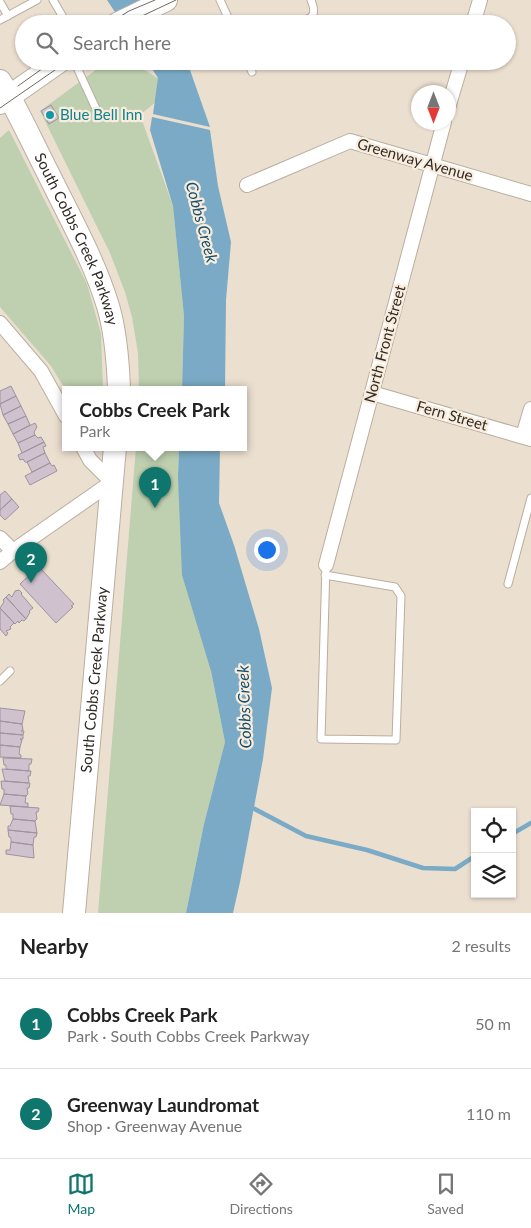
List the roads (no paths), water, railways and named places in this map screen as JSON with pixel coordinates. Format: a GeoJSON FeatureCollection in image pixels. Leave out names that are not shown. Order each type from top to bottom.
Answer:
{"type":"FeatureCollection","features":[{"type":"Feature","properties":{"kind":"main road"},"geometry":{"type":"LineString","coordinates":[[135,15],[162,2]]}},
{"type":"Feature","properties":{"kind":"main road"},"geometry":{"type":"LineString","coordinates":[[3,94],[44,70]]}},
{"type":"Feature","properties":{"kind":"main road","name":"South Cobbs Creek Parkway"},"geometry":{"type":"LineString","coordinates":[[3,94],[66,211],[100,282],[113,330],[119,371],[119,386]]}},
{"type":"Feature","properties":{"kind":"main road","name":"South Cobbs Creek Parkway"},"geometry":{"type":"LineString","coordinates":[[74,913],[115,451]]}},
{"type":"Feature","properties":{"kind":"street"},"geometry":{"type":"LineString","coordinates":[[476,15],[480,0]]}},
{"type":"Feature","properties":{"kind":"street"},"geometry":{"type":"LineString","coordinates":[[455,85],[459,70]]}},
{"type":"Feature","properties":{"kind":"street","name":"North Front Street"},"geometry":{"type":"LineString","coordinates":[[326,570],[442,130]]}},
{"type":"Feature","properties":{"kind":"street","name":"Greenway Avenue"},"geometry":{"type":"LineString","coordinates":[[247,185],[350,141],[531,194]]}},
{"type":"Feature","properties":{"kind":"street"},"geometry":{"type":"LineString","coordinates":[[0,322],[41,371],[62,409]]}},
{"type":"Feature","properties":{"kind":"street","name":"Fern Street"},"geometry":{"type":"LineString","coordinates":[[372,393],[527,437]]}},
{"type":"Feature","properties":{"kind":"street"},"geometry":{"type":"LineString","coordinates":[[527,437],[531,409]]}},
{"type":"Feature","properties":{"kind":"street"},"geometry":{"type":"LineString","coordinates":[[0,562],[12,551],[112,482],[90,460],[85,451]]}},
{"type":"Feature","properties":{"kind":"street"},"geometry":{"type":"LineString","coordinates":[[0,538],[12,551]]}},
{"type":"Feature","properties":{"kind":"lane"},"geometry":{"type":"LineString","coordinates":[[0,20],[37,0]]}},
{"type":"Feature","properties":{"kind":"lane"},"geometry":{"type":"LineString","coordinates":[[53,0],[62,15]]}},
{"type":"Feature","properties":{"kind":"lane"},"geometry":{"type":"LineString","coordinates":[[220,0],[226,15]]}},
{"type":"Feature","properties":{"kind":"lane"},"geometry":{"type":"LineString","coordinates":[[311,0],[314,9],[313,15]]}},
{"type":"Feature","properties":{"kind":"lane"},"geometry":{"type":"LineString","coordinates":[[0,2],[8,16]]}},
{"type":"Feature","properties":{"kind":"lane"},"geometry":{"type":"LineString","coordinates":[[78,70],[98,113]]}},
{"type":"Feature","properties":{"kind":"lane"},"geometry":{"type":"LineString","coordinates":[[508,584],[531,498]]}},
{"type":"Feature","properties":{"kind":"lane"},"geometry":{"type":"LineString","coordinates":[[326,570],[395,587],[401,596],[396,740],[321,739],[326,570]]}},
{"type":"Feature","properties":{"kind":"lane"},"geometry":{"type":"LineString","coordinates":[[0,681],[10,671]]}},
{"type":"Feature","properties":{"kind":"water"},"geometry":{"type":"Polygon","coordinates":[[[107,0],[147,0],[156,15],[117,15],[107,0]]]}},
{"type":"Feature","properties":{"kind":"water"},"geometry":{"type":"Polygon","coordinates":[[[153,70],[190,70],[210,127],[153,114],[158,78],[153,70]]]}},
{"type":"Feature","properties":{"kind":"water","name":"Cobbs Creek"},"geometry":{"type":"Polygon","coordinates":[[[152,117],[210,130],[218,186],[231,242],[226,300],[225,386],[182,386],[184,316],[173,206],[150,130],[152,117]]]}},
{"type":"Feature","properties":{"kind":"water","name":"Cobbs Creek"},"geometry":{"type":"Polygon","coordinates":[[[179,451],[220,451],[219,503],[234,545],[259,629],[272,688],[263,759],[233,913],[186,913],[204,824],[225,742],[211,671],[182,575],[178,477],[179,451]]]}},
{"type":"Feature","properties":{"kind":"waterway"},"geometry":{"type":"LineString","coordinates":[[249,806],[306,836],[367,850],[423,868],[455,869],[471,859]]}},
{"type":"Feature","properties":{"kind":"waterway"},"geometry":{"type":"LineString","coordinates":[[516,832],[531,823]]}},
{"type":"Feature","properties":{"kind":"tram line"},"geometry":{"type":"LineString","coordinates":[[123,15],[155,0]]}},
{"type":"Feature","properties":{"kind":"tram line"},"geometry":{"type":"LineString","coordinates":[[144,15],[176,0]]}},
{"type":"Feature","properties":{"kind":"tram line"},"geometry":{"type":"LineString","coordinates":[[18,86],[40,70]]}},
{"type":"Feature","properties":{"kind":"tram line"},"geometry":{"type":"LineString","coordinates":[[0,108],[55,70]]}},
{"type":"Feature","properties":{"kind":"place","name":"Blue Bell Inn"},"geometry":{"type":"Point","coordinates":[50,115]}},
{"type":"Feature","properties":{"kind":"place","name":"Cobbs Creek Park"},"geometry":{"type":"Point","coordinates":[155,508]}},
{"type":"Feature","properties":{"kind":"place","name":"Greenway Laundromat"},"geometry":{"type":"Point","coordinates":[31,583]}}]}
